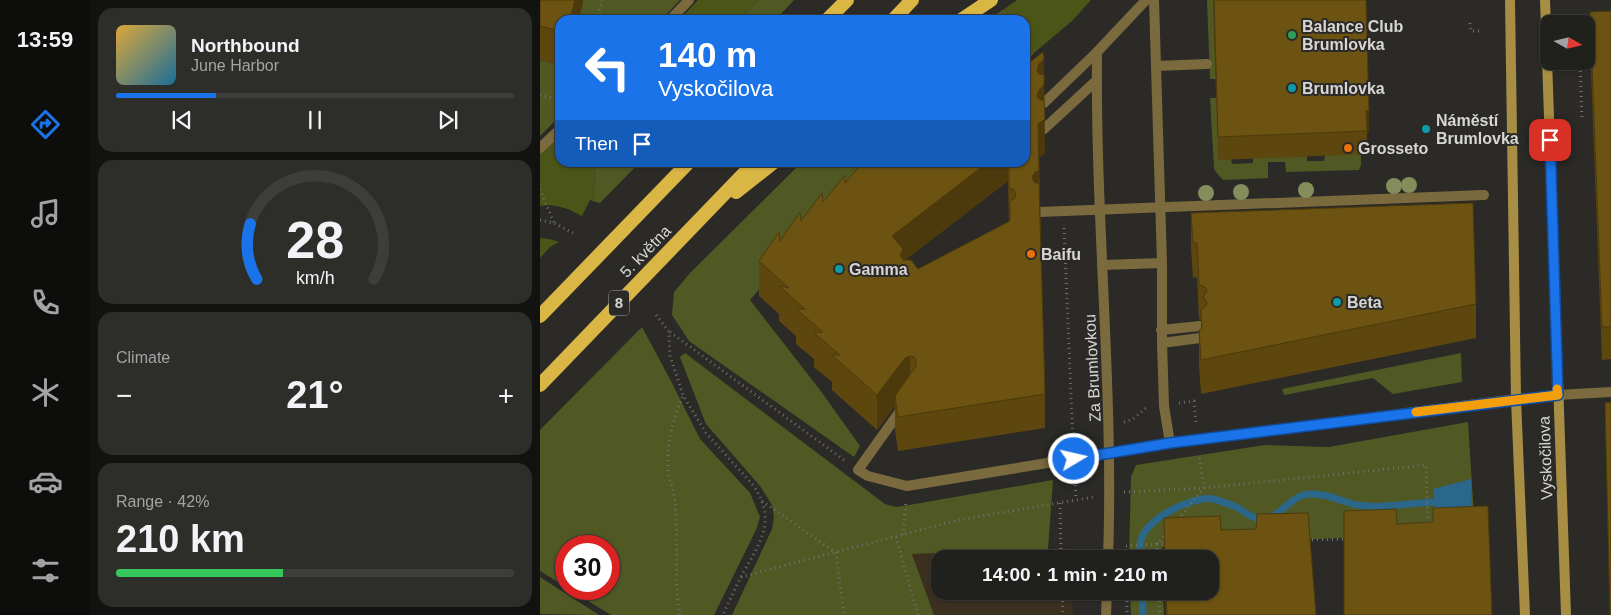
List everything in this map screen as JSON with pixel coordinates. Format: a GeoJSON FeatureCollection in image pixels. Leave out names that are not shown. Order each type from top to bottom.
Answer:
{"type":"FeatureCollection","features":[{"type":"Feature","properties":{"kind":"highway"},"geometry":{"type":"LineString","coordinates":[[833,15],[847,0]]}},
{"type":"Feature","properties":{"kind":"highway"},"geometry":{"type":"LineString","coordinates":[[898,15],[912,0]]}},
{"type":"Feature","properties":{"kind":"highway"},"geometry":{"type":"LineString","coordinates":[[968,15],[991,0]]}},
{"type":"Feature","properties":{"kind":"highway","name":"5. května"},"geometry":{"type":"LineString","coordinates":[[540,316],[684,167]]}},
{"type":"Feature","properties":{"kind":"highway","name":"5. května"},"geometry":{"type":"LineString","coordinates":[[540,386],[750,167]]}},
{"type":"Feature","properties":{"kind":"highway"},"geometry":{"type":"LineString","coordinates":[[698,222],[768,167]]}},
{"type":"Feature","properties":{"kind":"main road","name":"Vyskočilova"},"geometry":{"type":"LineString","coordinates":[[1510,0],[1516,399],[1525,615]]}},
{"type":"Feature","properties":{"kind":"main road","name":"Vyskočilova"},"geometry":{"type":"LineString","coordinates":[[1545,0],[1566,615]]}},
{"type":"Feature","properties":{"kind":"street"},"geometry":{"type":"LineString","coordinates":[[675,15],[689,0]]}},
{"type":"Feature","properties":{"kind":"street"},"geometry":{"type":"LineString","coordinates":[[1044,103],[1098,52],[1146,0]]}},
{"type":"Feature","properties":{"kind":"street"},"geometry":{"type":"LineString","coordinates":[[1154,0],[1162,263],[1161,330],[1164,406],[1170,443]]}},
{"type":"Feature","properties":{"kind":"street","name":"Za Brumlovkou"},"geometry":{"type":"LineString","coordinates":[[1098,52],[1100,210],[1111,494],[1108,550]]}},
{"type":"Feature","properties":{"kind":"street"},"geometry":{"type":"LineString","coordinates":[[1156,66],[1207,64]]}},
{"type":"Feature","properties":{"kind":"street"},"geometry":{"type":"LineString","coordinates":[[1044,129],[1097,80]]}},
{"type":"Feature","properties":{"kind":"street"},"geometry":{"type":"LineString","coordinates":[[540,148],[555,134]]}},
{"type":"Feature","properties":{"kind":"street"},"geometry":{"type":"LineString","coordinates":[[1039,212],[1484,195]]}},
{"type":"Feature","properties":{"kind":"street"},"geometry":{"type":"LineString","coordinates":[[1102,265],[1162,263]]}},
{"type":"Feature","properties":{"kind":"street"},"geometry":{"type":"LineString","coordinates":[[1161,330],[1200,326]]}},
{"type":"Feature","properties":{"kind":"street"},"geometry":{"type":"LineString","coordinates":[[1162,343],[1200,338]]}},
{"type":"Feature","properties":{"kind":"street"},"geometry":{"type":"LineString","coordinates":[[910,397],[858,470],[868,476],[907,486],[1170,443],[1516,399],[1611,392]]}},
{"type":"Feature","properties":{"kind":"street"},"geometry":{"type":"LineString","coordinates":[[1106,615],[1107,600]]}},
{"type":"Feature","properties":{"kind":"path"},"geometry":{"type":"LineString","coordinates":[[598,15],[602,0]]}},
{"type":"Feature","properties":{"kind":"path"},"geometry":{"type":"LineString","coordinates":[[1595,18],[1602,18]]}},
{"type":"Feature","properties":{"kind":"path"},"geometry":{"type":"LineString","coordinates":[[1470,23],[1471,31],[1480,30]]}},
{"type":"Feature","properties":{"kind":"path"},"geometry":{"type":"LineString","coordinates":[[1580,70],[1582,121]]}},
{"type":"Feature","properties":{"kind":"path"},"geometry":{"type":"LineString","coordinates":[[540,95],[555,99]]}},
{"type":"Feature","properties":{"kind":"path"},"geometry":{"type":"LineString","coordinates":[[540,189],[554,223]]}},
{"type":"Feature","properties":{"kind":"path"},"geometry":{"type":"LineString","coordinates":[[1063,212],[1074,444]]}},
{"type":"Feature","properties":{"kind":"path"},"geometry":{"type":"LineString","coordinates":[[540,220],[554,223],[573,233]]}},
{"type":"Feature","properties":{"kind":"path"},"geometry":{"type":"LineString","coordinates":[[656,315],[669,332],[858,470]]}},
{"type":"Feature","properties":{"kind":"path"},"geometry":{"type":"LineString","coordinates":[[669,332],[670,356],[683,395],[706,433],[753,484],[762,501],[766,516],[763,538],[741,577],[723,615]]}},
{"type":"Feature","properties":{"kind":"path"},"geometry":{"type":"LineString","coordinates":[[680,615],[676,595],[674,496],[668,468],[669,447],[675,412],[683,395]]}},
{"type":"Feature","properties":{"kind":"path"},"geometry":{"type":"LineString","coordinates":[[741,577],[958,520],[1127,491],[1204,488],[1426,465],[1428,528]]}},
{"type":"Feature","properties":{"kind":"path"},"geometry":{"type":"LineString","coordinates":[[903,535],[907,486]]}},
{"type":"Feature","properties":{"kind":"path"},"geometry":{"type":"LineString","coordinates":[[1175,523],[1204,488]]}},
{"type":"Feature","properties":{"kind":"path"},"geometry":{"type":"LineString","coordinates":[[762,501],[836,553],[844,615]]}},
{"type":"Feature","properties":{"kind":"path"},"geometry":{"type":"LineString","coordinates":[[1060,503],[1061,550]]}},
{"type":"Feature","properties":{"kind":"path"},"geometry":{"type":"LineString","coordinates":[[1157,550],[1157,544],[1169,530]]}},
{"type":"Feature","properties":{"kind":"path"},"geometry":{"type":"LineString","coordinates":[[896,537],[918,615]]}},
{"type":"Feature","properties":{"kind":"path"},"geometry":{"type":"LineString","coordinates":[[1303,540],[1351,539]]}},
{"type":"Feature","properties":{"kind":"path"},"geometry":{"type":"LineString","coordinates":[[1126,546],[1167,544]]}},
{"type":"Feature","properties":{"kind":"path"},"geometry":{"type":"LineString","coordinates":[[1062,600],[1063,615]]}},
{"type":"Feature","properties":{"kind":"path"},"geometry":{"type":"LineString","coordinates":[[1127,600],[1128,615]]}},
{"type":"Feature","properties":{"kind":"path"},"geometry":{"type":"LineString","coordinates":[[1159,600],[1160,615]]}},
{"type":"Feature","properties":{"kind":"shaded area"},"geometry":{"type":"Polygon","coordinates":[[[1069,548],[1069,550],[1017,550],[1069,548]]]}},
{"type":"Feature","properties":{"kind":"shaded area"},"geometry":{"type":"Polygon","coordinates":[[[931,553],[931,600],[1072,600],[1073,615],[934,615],[912,554],[931,553]]]}},
{"type":"Feature","properties":{"kind":"green space"},"geometry":{"type":"Polygon","coordinates":[[[570,0],[680,0],[666,15],[579,15],[583,3],[570,0]]]}},
{"type":"Feature","properties":{"kind":"green space"},"geometry":{"type":"Polygon","coordinates":[[[698,0],[759,0],[744,15],[684,15],[698,0]]]}},
{"type":"Feature","properties":{"kind":"green space"},"geometry":{"type":"Polygon","coordinates":[[[759,0],[794,0],[780,15],[744,15],[759,0]]]}},
{"type":"Feature","properties":{"kind":"green space"},"geometry":{"type":"Polygon","coordinates":[[[1017,0],[1091,0],[1072,21],[1034,53],[1030,47],[1030,15],[1008,15],[1004,9],[1017,0]]]}},
{"type":"Feature","properties":{"kind":"green space"},"geometry":{"type":"Polygon","coordinates":[[[1207,0],[1213,0],[1216,79],[1210,79],[1207,0]]]}},
{"type":"Feature","properties":{"kind":"green space"},"geometry":{"type":"Polygon","coordinates":[[[1004,9],[1008,15],[995,15],[1004,9]]]}},
{"type":"Feature","properties":{"kind":"green space"},"geometry":{"type":"Polygon","coordinates":[[[1030,47],[1034,53],[1030,57],[1030,47]]]}},
{"type":"Feature","properties":{"kind":"green space"},"geometry":{"type":"Polygon","coordinates":[[[540,60],[555,64],[555,121],[540,136],[540,60]]]}},
{"type":"Feature","properties":{"kind":"green space"},"geometry":{"type":"Polygon","coordinates":[[[1210,98],[1217,98],[1232,164],[1253,163],[1253,158],[1307,156],[1307,161],[1324,161],[1325,155],[1361,154],[1359,170],[1286,172],[1285,162],[1268,162],[1268,178],[1223,180],[1214,168],[1210,98]]]}},
{"type":"Feature","properties":{"kind":"green space"},"geometry":{"type":"Polygon","coordinates":[[[555,139],[555,167],[597,167],[595,169],[593,201],[590,200],[582,216],[557,206],[540,206],[540,153],[555,139]]]}},
{"type":"Feature","properties":{"kind":"green space"},"geometry":{"type":"Polygon","coordinates":[[[597,167],[635,167],[600,203],[593,201],[595,169],[597,167]]]}},
{"type":"Feature","properties":{"kind":"green space"},"geometry":{"type":"Polygon","coordinates":[[[797,167],[893,167],[817,223],[750,300],[820,390],[860,446],[854,457],[689,341],[672,315],[674,292],[691,272],[797,167]]]}},
{"type":"Feature","properties":{"kind":"green space"},"geometry":{"type":"Polygon","coordinates":[[[540,238],[559,242],[550,247],[540,258],[540,238]]]}},
{"type":"Feature","properties":{"kind":"green space"},"geometry":{"type":"Polygon","coordinates":[[[642,327],[700,439],[750,493],[760,517],[756,530],[714,615],[611,615],[587,600],[620,600],[620,535],[555,535],[555,580],[540,571],[540,430],[642,327]]]}},
{"type":"Feature","properties":{"kind":"green space"},"geometry":{"type":"Polygon","coordinates":[[[685,353],[885,504],[896,507],[1053,480],[1048,549],[931,550],[931,553],[912,554],[934,615],[732,615],[772,529],[774,517],[772,505],[760,486],[706,424],[680,357],[685,353]]]}},
{"type":"Feature","properties":{"kind":"green space"},"geometry":{"type":"Polygon","coordinates":[[[1461,353],[1462,382],[1393,394],[1373,378],[1284,395],[1282,389],[1461,353]]]}},
{"type":"Feature","properties":{"kind":"green space"},"geometry":{"type":"Polygon","coordinates":[[[1468,422],[1475,531],[1162,547],[1162,550],[1129,550],[1131,477],[1136,465],[1265,445],[1329,447],[1468,422]],[[1433,489],[1434,515],[1472,513],[1433,489]]]}},
{"type":"Feature","properties":{"kind":"green space"},"geometry":{"type":"Polygon","coordinates":[[[540,577],[555,587],[555,600],[576,600],[599,615],[540,614],[540,577]]]}},
{"type":"Feature","properties":{"kind":"green space"},"geometry":{"type":"Polygon","coordinates":[[[1130,600],[1163,600],[1164,615],[1131,615],[1130,600]]]}},
{"type":"Feature","properties":{"kind":"water"},"geometry":{"type":"Polygon","coordinates":[[[1471,479],[1472,514],[1434,515],[1433,489],[1471,479]]]}},
{"type":"Feature","properties":{"kind":"building"},"geometry":{"type":"Polygon","coordinates":[[[540,0],[575,0],[571,15],[555,15],[555,30],[540,26],[540,0]]]}},
{"type":"Feature","properties":{"kind":"building","name":"Brumlovka"},"geometry":{"type":"Polygon","coordinates":[[[1214,0],[1366,0],[1369,110],[1366,111],[1367,131],[1218,137],[1214,0]]]}},
{"type":"Feature","properties":{"kind":"building"},"geometry":{"type":"Polygon","coordinates":[[[1611,11],[1611,327],[1602,327],[1592,70],[1595,70],[1595,15],[1590,15],[1590,12],[1611,11]]]}},
{"type":"Feature","properties":{"kind":"building","name":"Gamma"},"geometry":{"type":"Polygon","coordinates":[[[1043,52],[1044,59],[1039,64],[1037,70],[1039,74],[1044,75],[1044,85],[1039,90],[1037,96],[1044,101],[1045,119],[1038,124],[1039,171],[1035,172],[1032,177],[1034,182],[1039,184],[1045,394],[898,417],[895,396],[916,366],[914,357],[905,358],[877,395],[832,355],[840,355],[814,333],[823,332],[796,309],[805,309],[779,286],[789,288],[759,261],[779,232],[780,241],[800,212],[801,221],[822,193],[823,202],[845,175],[845,183],[859,167],[982,167],[892,236],[903,249],[900,255],[903,260],[911,260],[918,269],[1010,221],[1010,202],[1015,198],[1016,194],[1013,189],[1009,188],[1009,167],[1030,167],[1030,62],[1043,52]]]}},
{"type":"Feature","properties":{"kind":"building","name":"Beta"},"geometry":{"type":"Polygon","coordinates":[[[1473,203],[1476,304],[1201,360],[1199,330],[1202,329],[1201,310],[1206,306],[1207,302],[1203,297],[1207,291],[1205,287],[1199,285],[1197,243],[1193,243],[1191,213],[1473,203]]]}},
{"type":"Feature","properties":{"kind":"building"},"geometry":{"type":"Polygon","coordinates":[[[1611,402],[1611,615],[1610,615],[1605,403],[1611,402]]]}},
{"type":"Feature","properties":{"kind":"building"},"geometry":{"type":"Polygon","coordinates":[[[1488,506],[1492,615],[1344,615],[1344,511],[1396,509],[1397,524],[1433,522],[1433,508],[1488,506]]]}},
{"type":"Feature","properties":{"kind":"building"},"geometry":{"type":"Polygon","coordinates":[[[1308,513],[1316,615],[1167,615],[1166,600],[1219,600],[1219,550],[1165,550],[1164,518],[1220,516],[1221,530],[1256,529],[1257,514],[1308,513]]]}},
{"type":"Feature","properties":{"kind":"waterway"},"geometry":{"type":"LineString","coordinates":[[1140,550],[1144,532],[1151,524],[1171,510],[1205,499],[1226,503],[1258,519],[1275,515],[1296,498],[1310,494],[1367,506],[1434,502]]}},
{"type":"Feature","properties":{"kind":"waterway"},"geometry":{"type":"LineString","coordinates":[[1142,600],[1143,615]]}},
{"type":"Feature","properties":{"kind":"slow traffic"},"geometry":{"type":"LineString","coordinates":[[1416,412],[1558,395],[1557,389]]}},
{"type":"Feature","properties":{"kind":"place","name":"Balance Club Brumlovka"},"geometry":{"type":"Point","coordinates":[1292,35]}},
{"type":"Feature","properties":{"kind":"place","name":"Brumlovka"},"geometry":{"type":"Point","coordinates":[1292,88]}},
{"type":"Feature","properties":{"kind":"place","name":"Náměstí Brumlovka"},"geometry":{"type":"Point","coordinates":[1426,129]}},
{"type":"Feature","properties":{"kind":"place","name":"Grosseto"},"geometry":{"type":"Point","coordinates":[1348,148]}},
{"type":"Feature","properties":{"kind":"place","name":"Baifu"},"geometry":{"type":"Point","coordinates":[1031,254]}},
{"type":"Feature","properties":{"kind":"place","name":"Gamma"},"geometry":{"type":"Point","coordinates":[839,269]}},
{"type":"Feature","properties":{"kind":"place","name":"Beta"},"geometry":{"type":"Point","coordinates":[1337,302]}},
{"type":"Feature","properties":{"kind":"route"},"geometry":{"type":"LineString","coordinates":[[1074,459],[1170,443],[1558,395],[1550,140]]}}]}
